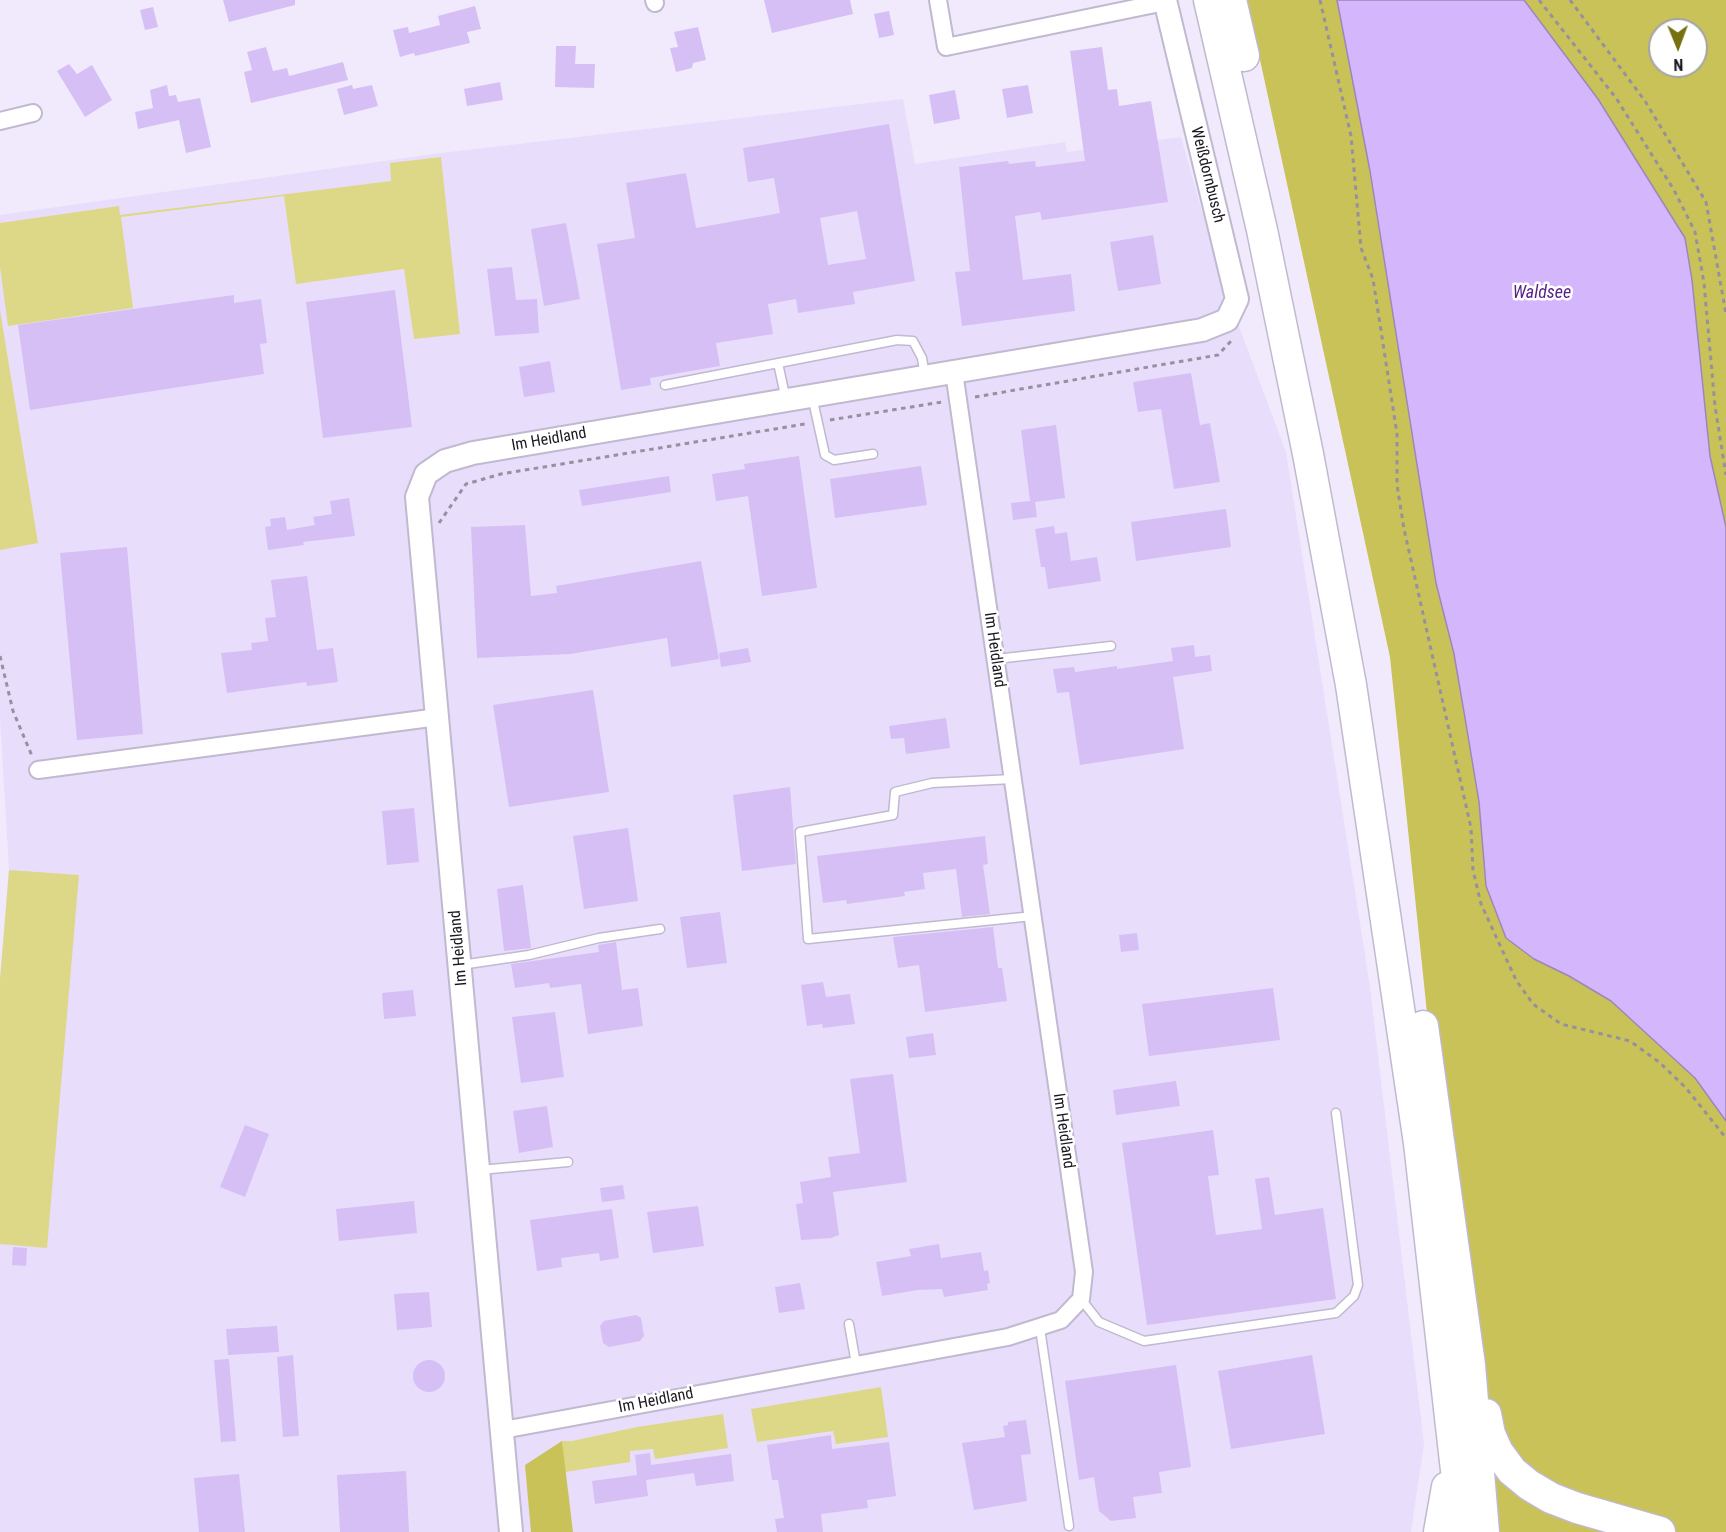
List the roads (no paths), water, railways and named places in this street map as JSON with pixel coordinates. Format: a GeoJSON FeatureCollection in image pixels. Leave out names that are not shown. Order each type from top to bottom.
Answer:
{"type":"FeatureCollection","features":[{"type":"Feature","properties":{"kind":"highway"},"geometry":{"type":"LineString","coordinates":[[1209,0],[1308,454],[1351,685],[1419,1143],[1463,1532]]}},
{"type":"Feature","properties":{"kind":"highway"},"geometry":{"type":"LineString","coordinates":[[1231,0],[1280,216],[1322,419],[1379,737],[1443,1163],[1470,1365],[1484,1532]]}},
{"type":"Feature","properties":{"kind":"highway"},"geometry":{"type":"LineString","coordinates":[[1470,1365],[1483,1395],[1490,1434],[1498,1452],[1512,1471],[1551,1498],[1660,1532]]}},
{"type":"Feature","properties":{"kind":"highway"},"geometry":{"type":"LineString","coordinates":[[1439,1532],[1454,1448]]}},
{"type":"Feature","properties":{"kind":"street","name":"Weißdornbusch"},"geometry":{"type":"LineString","coordinates":[[938,0],[946,47],[1165,1],[1237,299],[1227,320],[1202,330]]}},
{"type":"Feature","properties":{"kind":"street"},"geometry":{"type":"LineString","coordinates":[[0,121],[33,113]]}},
{"type":"Feature","properties":{"kind":"street","name":"Im Heidland"},"geometry":{"type":"LineString","coordinates":[[512,1532],[417,497],[426,474],[445,461],[473,453],[1202,330]]}},
{"type":"Feature","properties":{"kind":"street","name":"Im Heidland"},"geometry":{"type":"LineString","coordinates":[[503,1430],[1040,1328],[1061,1320],[1081,1299],[1084,1272],[954,372]]}},
{"type":"Feature","properties":{"kind":"street"},"geometry":{"type":"LineString","coordinates":[[38,770],[438,717]]}},
{"type":"Feature","properties":{"kind":"lane"},"geometry":{"type":"LineString","coordinates":[[665,385],[897,340],[913,341],[922,358],[925,376]]}},
{"type":"Feature","properties":{"kind":"lane"},"geometry":{"type":"LineString","coordinates":[[778,363],[786,400]]}},
{"type":"Feature","properties":{"kind":"lane"},"geometry":{"type":"LineString","coordinates":[[812,396],[821,447],[829,459],[873,454]]}},
{"type":"Feature","properties":{"kind":"lane"},"geometry":{"type":"LineString","coordinates":[[996,659],[1111,646]]}},
{"type":"Feature","properties":{"kind":"lane"},"geometry":{"type":"LineString","coordinates":[[1013,778],[932,783],[895,792],[893,815],[800,832],[808,939],[1032,916]]}},
{"type":"Feature","properties":{"kind":"lane"},"geometry":{"type":"LineString","coordinates":[[461,964],[529,955],[599,938],[660,929]]}},
{"type":"Feature","properties":{"kind":"lane"},"geometry":{"type":"LineString","coordinates":[[1081,1299],[1099,1322],[1144,1341],[1336,1313],[1354,1296],[1358,1285],[1336,1113]]}},
{"type":"Feature","properties":{"kind":"lane"},"geometry":{"type":"LineString","coordinates":[[480,1170],[568,1162]]}},
{"type":"Feature","properties":{"kind":"lane"},"geometry":{"type":"LineString","coordinates":[[849,1324],[856,1364]]}},
{"type":"Feature","properties":{"kind":"lane"},"geometry":{"type":"LineString","coordinates":[[1040,1328],[1069,1526]]}},
{"type":"Feature","properties":{"kind":"water","name":"Waldsee"},"geometry":{"type":"Polygon","coordinates":[[[1337,0],[1524,0],[1598,99],[1685,238],[1692,280],[1710,456],[1726,527],[1726,1121],[1695,1078],[1611,1001],[1569,976],[1534,959],[1506,938],[1486,886],[1479,802],[1465,718],[1454,654],[1436,583],[1370,171],[1337,0]]]}}]}
